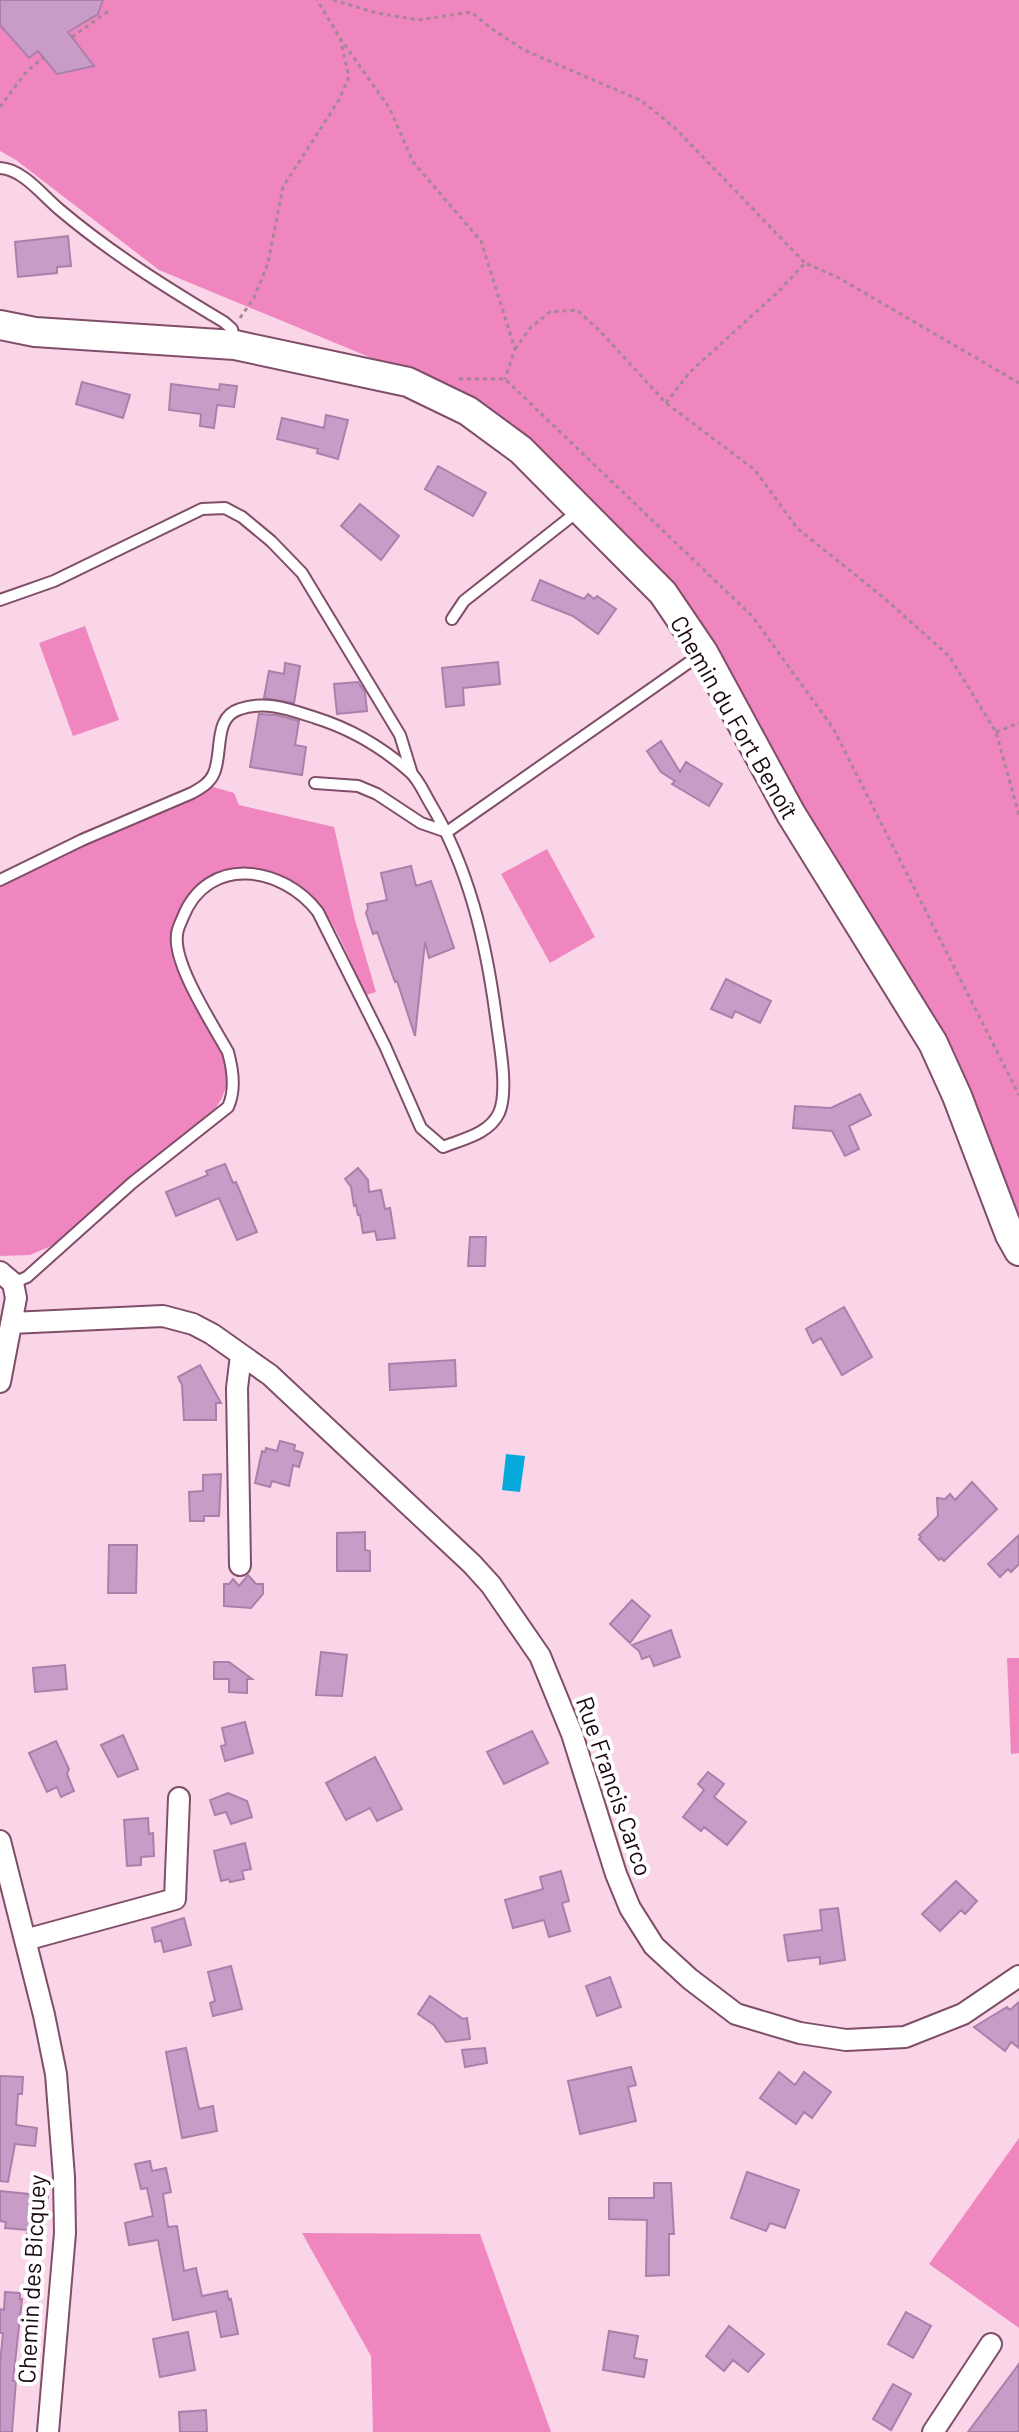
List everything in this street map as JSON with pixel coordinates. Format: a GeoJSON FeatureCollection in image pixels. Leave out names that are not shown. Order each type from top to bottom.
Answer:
{"type":"FeatureCollection","features":[{"type":"Feature","properties":{"kind":"street","name":"Chemin du Fort Benoît"},"geometry":{"type":"LineString","coordinates":[[0,325],[35,332],[234,337],[408,382],[444,398],[499,431],[521,450],[663,593],[703,652],[791,814],[933,1043],[1019,1251]]}},
{"type":"Feature","properties":{"kind":"street"},"geometry":{"type":"LineString","coordinates":[[0,1382],[16,1298],[7,1277]]}},
{"type":"Feature","properties":{"kind":"street","name":"Rue Francis Carco"},"geometry":{"type":"LineString","coordinates":[[11,1323],[163,1316],[193,1324],[270,1375],[472,1564],[491,1585],[540,1656],[572,1734],[616,1874],[630,1908],[654,1946],[690,1979],[736,2014],[800,2033],[846,2040],[905,2037],[963,2014],[1019,1976]]}},
{"type":"Feature","properties":{"kind":"street"},"geometry":{"type":"LineString","coordinates":[[240,1565],[237,1388],[241,1355]]}},
{"type":"Feature","properties":{"kind":"street"},"geometry":{"type":"LineString","coordinates":[[25,1940],[175,1899],[179,1798]]}},
{"type":"Feature","properties":{"kind":"street","name":"Chemin des Bicquey"},"geometry":{"type":"LineString","coordinates":[[0,1841],[56,2074],[65,2233],[48,2432]]}},
{"type":"Feature","properties":{"kind":"street"},"geometry":{"type":"LineString","coordinates":[[933,2432],[991,2344]]}},
{"type":"Feature","properties":{"kind":"lane","name":"Chemin du Fort Benoît"},"geometry":{"type":"LineString","coordinates":[[0,168],[8,169],[27,181],[87,233],[160,284],[224,322],[234,337]]}},
{"type":"Feature","properties":{"kind":"lane"},"geometry":{"type":"LineString","coordinates":[[0,600],[54,581],[202,509],[225,508],[242,517],[271,541],[302,573],[400,735],[412,774],[447,832],[466,877],[490,967],[504,1076],[499,1112],[486,1130],[443,1147],[421,1128],[385,1046],[318,912],[307,897],[295,888],[265,876],[248,873],[229,875],[197,893],[187,907],[176,935],[182,966],[228,1052],[233,1097],[228,1107],[132,1183],[27,1277],[7,1277]]}},
{"type":"Feature","properties":{"kind":"lane"},"geometry":{"type":"LineString","coordinates":[[452,619],[464,601],[582,509]]}},
{"type":"Feature","properties":{"kind":"lane"},"geometry":{"type":"LineString","coordinates":[[447,832],[703,652]]}},
{"type":"Feature","properties":{"kind":"lane"},"geometry":{"type":"LineString","coordinates":[[0,880],[206,785],[214,773],[226,718],[236,709],[274,705],[354,731],[412,774]]}},
{"type":"Feature","properties":{"kind":"lane"},"geometry":{"type":"LineString","coordinates":[[315,783],[358,786],[377,794],[421,823],[447,832]]}},
{"type":"Feature","properties":{"kind":"path"},"geometry":{"type":"LineString","coordinates":[[317,0],[390,109],[413,162],[481,241],[515,349]]}},
{"type":"Feature","properties":{"kind":"path"},"geometry":{"type":"LineString","coordinates":[[333,0],[377,13],[418,20],[471,12],[524,50],[642,101],[676,129],[805,263],[839,278],[1019,383]]}},
{"type":"Feature","properties":{"kind":"path"},"geometry":{"type":"LineString","coordinates":[[72,37],[110,10]]}},
{"type":"Feature","properties":{"kind":"path"},"geometry":{"type":"LineString","coordinates":[[234,337],[268,263],[283,187],[339,100],[349,77],[340,38]]}},
{"type":"Feature","properties":{"kind":"path"},"geometry":{"type":"LineString","coordinates":[[0,107],[27,71],[44,57]]}},
{"type":"Feature","properties":{"kind":"path"},"geometry":{"type":"LineString","coordinates":[[666,403],[690,372],[779,291],[805,263]]}},
{"type":"Feature","properties":{"kind":"path"},"geometry":{"type":"LineString","coordinates":[[505,379],[515,349],[531,327],[550,312],[577,310],[666,403],[755,470],[797,528],[884,598],[949,656],[996,732],[1019,815]]}},
{"type":"Feature","properties":{"kind":"path"},"geometry":{"type":"LineString","coordinates":[[455,379],[505,379],[752,616],[833,728],[1019,1095]]}},
{"type":"Feature","properties":{"kind":"path"},"geometry":{"type":"LineString","coordinates":[[996,732],[1019,723]]}},
{"type":"Feature","properties":{"kind":"shaded area"},"geometry":{"type":"Polygon","coordinates":[[[0,0],[1019,0],[1019,1227],[839,878],[716,657],[432,383],[159,270],[0,151],[0,0]]]}},
{"type":"Feature","properties":{"kind":"shaded area"},"geometry":{"type":"Polygon","coordinates":[[[85,626],[119,720],[73,736],[39,643],[85,626]]]}},
{"type":"Feature","properties":{"kind":"shaded area"},"geometry":{"type":"Polygon","coordinates":[[[203,784],[234,793],[239,805],[334,827],[355,920],[376,992],[366,995],[331,921],[301,886],[267,871],[249,869],[214,876],[199,885],[178,916],[172,936],[172,952],[182,980],[223,1055],[227,1067],[222,1098],[212,1114],[128,1179],[56,1244],[30,1255],[0,1256],[0,877],[82,832],[203,784]]]}},
{"type":"Feature","properties":{"kind":"shaded area"},"geometry":{"type":"Polygon","coordinates":[[[547,849],[595,937],[550,963],[501,874],[547,849]]]}},
{"type":"Feature","properties":{"kind":"shaded area"},"geometry":{"type":"Polygon","coordinates":[[[1007,1658],[1019,1658],[1019,1753],[1011,1754],[1007,1658]]]}},
{"type":"Feature","properties":{"kind":"shaded area"},"geometry":{"type":"Polygon","coordinates":[[[1019,2138],[1019,2328],[929,2264],[1019,2138]]]}},
{"type":"Feature","properties":{"kind":"shaded area"},"geometry":{"type":"Polygon","coordinates":[[[302,2233],[480,2234],[551,2432],[373,2432],[371,2356],[302,2233]]]}},
{"type":"Feature","properties":{"kind":"water"},"geometry":{"type":"Polygon","coordinates":[[[506,1454],[525,1456],[520,1492],[502,1490],[506,1454]]]}},
{"type":"Feature","properties":{"kind":"building"},"geometry":{"type":"Polygon","coordinates":[[[0,0],[103,0],[98,14],[68,32],[94,66],[57,74],[38,51],[29,58],[0,25],[0,0]]]}},
{"type":"Feature","properties":{"kind":"building"},"geometry":{"type":"Polygon","coordinates":[[[68,236],[71,266],[57,267],[57,273],[18,277],[15,242],[68,236]]]}},
{"type":"Feature","properties":{"kind":"building"},"geometry":{"type":"Polygon","coordinates":[[[82,382],[130,395],[123,418],[76,404],[82,382]]]}},
{"type":"Feature","properties":{"kind":"building"},"geometry":{"type":"Polygon","coordinates":[[[171,384],[219,390],[220,384],[237,386],[234,407],[217,405],[214,428],[200,426],[201,414],[169,410],[171,384]]]}},
{"type":"Feature","properties":{"kind":"building"},"geometry":{"type":"Polygon","coordinates":[[[326,415],[348,420],[338,459],[317,453],[318,449],[277,439],[282,418],[324,428],[326,415]]]}},
{"type":"Feature","properties":{"kind":"building"},"geometry":{"type":"Polygon","coordinates":[[[438,466],[486,493],[473,516],[425,489],[438,466]]]}},
{"type":"Feature","properties":{"kind":"building"},"geometry":{"type":"Polygon","coordinates":[[[360,504],[399,536],[381,560],[341,526],[360,504]]]}},
{"type":"Feature","properties":{"kind":"building"},"geometry":{"type":"Polygon","coordinates":[[[540,580],[584,599],[588,594],[594,599],[597,596],[616,609],[598,634],[573,616],[532,600],[540,580]]]}},
{"type":"Feature","properties":{"kind":"building"},"geometry":{"type":"Polygon","coordinates":[[[498,662],[500,684],[463,688],[464,705],[446,707],[442,668],[498,662]]]}},
{"type":"Feature","properties":{"kind":"building"},"geometry":{"type":"Polygon","coordinates":[[[285,663],[300,666],[294,703],[264,698],[269,671],[284,674],[285,663]]]}},
{"type":"Feature","properties":{"kind":"building"},"geometry":{"type":"Polygon","coordinates":[[[358,682],[365,692],[367,711],[337,714],[334,684],[358,682]]]}},
{"type":"Feature","properties":{"kind":"building"},"geometry":{"type":"Polygon","coordinates":[[[259,714],[299,721],[295,745],[306,747],[302,775],[250,767],[259,714]]]}},
{"type":"Feature","properties":{"kind":"building"},"geometry":{"type":"Polygon","coordinates":[[[661,741],[680,772],[686,762],[722,784],[709,806],[672,784],[675,781],[661,772],[647,751],[661,741]]]}},
{"type":"Feature","properties":{"kind":"building"},"geometry":{"type":"Polygon","coordinates":[[[411,866],[416,886],[431,881],[454,948],[429,958],[425,942],[415,1036],[397,981],[366,913],[367,904],[387,900],[381,873],[411,866]]]}},
{"type":"Feature","properties":{"kind":"building"},"geometry":{"type":"Polygon","coordinates":[[[726,979],[771,1001],[760,1023],[735,1011],[732,1018],[711,1009],[726,979]]]}},
{"type":"Feature","properties":{"kind":"building"},"geometry":{"type":"Polygon","coordinates":[[[860,1094],[871,1115],[849,1126],[859,1149],[845,1156],[832,1131],[793,1128],[795,1106],[831,1108],[860,1094]]]}},
{"type":"Feature","properties":{"kind":"building"},"geometry":{"type":"Polygon","coordinates":[[[225,1164],[257,1232],[237,1240],[219,1198],[176,1216],[166,1192],[208,1175],[206,1171],[225,1164]]]}},
{"type":"Feature","properties":{"kind":"building"},"geometry":{"type":"Polygon","coordinates":[[[358,1168],[368,1180],[369,1192],[381,1190],[385,1209],[390,1208],[395,1238],[377,1240],[375,1231],[363,1233],[351,1187],[345,1179],[358,1168]]]}},
{"type":"Feature","properties":{"kind":"building"},"geometry":{"type":"Polygon","coordinates":[[[470,1237],[486,1237],[485,1266],[468,1266],[470,1237]]]}},
{"type":"Feature","properties":{"kind":"building"},"geometry":{"type":"Polygon","coordinates":[[[844,1307],[872,1357],[842,1375],[821,1338],[813,1343],[806,1329],[844,1307]]]}},
{"type":"Feature","properties":{"kind":"building"},"geometry":{"type":"Polygon","coordinates":[[[455,1360],[456,1386],[390,1390],[389,1364],[455,1360]]]}},
{"type":"Feature","properties":{"kind":"building"},"geometry":{"type":"Polygon","coordinates":[[[200,1365],[221,1403],[216,1403],[216,1420],[184,1420],[182,1385],[178,1377],[200,1365]]]}},
{"type":"Feature","properties":{"kind":"building"},"geometry":{"type":"Polygon","coordinates":[[[280,1441],[295,1445],[294,1450],[303,1453],[299,1467],[293,1465],[289,1486],[272,1481],[270,1487],[255,1483],[262,1451],[265,1452],[266,1448],[277,1451],[280,1441]]]}},
{"type":"Feature","properties":{"kind":"building"},"geometry":{"type":"Polygon","coordinates":[[[221,1474],[219,1516],[204,1516],[204,1521],[190,1521],[189,1492],[203,1491],[203,1475],[221,1474]]]}},
{"type":"Feature","properties":{"kind":"building"},"geometry":{"type":"Polygon","coordinates":[[[972,1482],[997,1509],[944,1561],[939,1560],[919,1539],[919,1535],[938,1516],[937,1498],[945,1499],[950,1494],[955,1500],[972,1482]]]}},
{"type":"Feature","properties":{"kind":"building"},"geometry":{"type":"Polygon","coordinates":[[[365,1532],[365,1550],[370,1551],[370,1571],[337,1571],[337,1533],[365,1532]]]}},
{"type":"Feature","properties":{"kind":"building"},"geometry":{"type":"Polygon","coordinates":[[[1019,1535],[1019,1564],[1000,1577],[988,1564],[1019,1535]]]}},
{"type":"Feature","properties":{"kind":"building"},"geometry":{"type":"Polygon","coordinates":[[[109,1545],[137,1545],[136,1593],[108,1593],[109,1545]]]}},
{"type":"Feature","properties":{"kind":"building"},"geometry":{"type":"Polygon","coordinates":[[[248,1575],[256,1584],[263,1584],[263,1594],[251,1608],[224,1606],[224,1584],[229,1584],[233,1579],[239,1586],[248,1575]]]}},
{"type":"Feature","properties":{"kind":"building"},"geometry":{"type":"Polygon","coordinates":[[[632,1600],[650,1616],[630,1643],[610,1624],[632,1600]]]}},
{"type":"Feature","properties":{"kind":"building"},"geometry":{"type":"Polygon","coordinates":[[[671,1630],[680,1657],[654,1666],[650,1656],[642,1659],[632,1645],[671,1630]]]}},
{"type":"Feature","properties":{"kind":"building"},"geometry":{"type":"Polygon","coordinates":[[[321,1652],[347,1655],[342,1696],[316,1695],[321,1652]]]}},
{"type":"Feature","properties":{"kind":"building"},"geometry":{"type":"Polygon","coordinates":[[[214,1662],[229,1662],[252,1679],[247,1679],[247,1693],[229,1692],[229,1679],[214,1679],[214,1662]]]}},
{"type":"Feature","properties":{"kind":"building"},"geometry":{"type":"Polygon","coordinates":[[[65,1665],[67,1689],[35,1692],[33,1668],[65,1665]]]}},
{"type":"Feature","properties":{"kind":"building"},"geometry":{"type":"Polygon","coordinates":[[[245,1722],[253,1753],[225,1761],[221,1746],[226,1745],[222,1728],[245,1722]]]}},
{"type":"Feature","properties":{"kind":"building"},"geometry":{"type":"Polygon","coordinates":[[[532,1731],[548,1763],[504,1784],[487,1752],[532,1731]]]}},
{"type":"Feature","properties":{"kind":"building"},"geometry":{"type":"Polygon","coordinates":[[[123,1735],[138,1769],[118,1777],[101,1745],[123,1735]]]}},
{"type":"Feature","properties":{"kind":"building"},"geometry":{"type":"Polygon","coordinates":[[[56,1741],[69,1769],[67,1774],[74,1791],[61,1797],[57,1787],[47,1792],[29,1753],[56,1741]]]}},
{"type":"Feature","properties":{"kind":"building"},"geometry":{"type":"Polygon","coordinates":[[[375,1757],[402,1809],[377,1821],[370,1808],[346,1820],[326,1783],[375,1757]]]}},
{"type":"Feature","properties":{"kind":"building"},"geometry":{"type":"Polygon","coordinates":[[[708,1772],[724,1784],[714,1797],[746,1822],[727,1845],[704,1827],[701,1831],[683,1817],[704,1790],[698,1784],[708,1772]]]}},
{"type":"Feature","properties":{"kind":"building"},"geometry":{"type":"Polygon","coordinates":[[[228,1793],[247,1801],[252,1817],[231,1824],[226,1812],[215,1815],[210,1800],[228,1793]]]}},
{"type":"Feature","properties":{"kind":"building"},"geometry":{"type":"Polygon","coordinates":[[[148,1818],[149,1834],[153,1833],[154,1856],[141,1857],[141,1865],[127,1866],[124,1820],[148,1818]]]}},
{"type":"Feature","properties":{"kind":"building"},"geometry":{"type":"Polygon","coordinates":[[[245,1843],[251,1869],[242,1871],[244,1879],[221,1881],[214,1851],[245,1843]]]}},
{"type":"Feature","properties":{"kind":"building"},"geometry":{"type":"Polygon","coordinates":[[[561,1871],[569,1901],[562,1903],[570,1931],[549,1937],[544,1920],[513,1928],[505,1900],[543,1889],[540,1877],[561,1871]]]}},
{"type":"Feature","properties":{"kind":"building"},"geometry":{"type":"Polygon","coordinates":[[[956,1881],[977,1901],[965,1914],[961,1910],[940,1931],[922,1914],[956,1881]]]}},
{"type":"Feature","properties":{"kind":"building"},"geometry":{"type":"Polygon","coordinates":[[[838,1908],[845,1960],[820,1964],[820,1957],[788,1961],[784,1935],[822,1930],[820,1910],[838,1908]]]}},
{"type":"Feature","properties":{"kind":"building"},"geometry":{"type":"Polygon","coordinates":[[[184,1918],[191,1945],[164,1952],[161,1940],[155,1942],[152,1928],[184,1918]]]}},
{"type":"Feature","properties":{"kind":"building"},"geometry":{"type":"Polygon","coordinates":[[[231,1966],[242,2009],[213,2016],[210,2003],[215,2001],[208,1972],[231,1966]]]}},
{"type":"Feature","properties":{"kind":"building"},"geometry":{"type":"Polygon","coordinates":[[[610,1977],[621,2007],[597,2016],[586,1986],[610,1977]]]}},
{"type":"Feature","properties":{"kind":"building"},"geometry":{"type":"Polygon","coordinates":[[[430,1996],[463,2019],[467,2018],[470,2039],[446,2042],[434,2025],[418,2014],[430,1996]]]}},
{"type":"Feature","properties":{"kind":"building"},"geometry":{"type":"Polygon","coordinates":[[[1019,2002],[1019,2048],[1011,2042],[1005,2051],[974,2027],[1007,2007],[1010,2010],[1019,2002]]]}},
{"type":"Feature","properties":{"kind":"building"},"geometry":{"type":"Polygon","coordinates":[[[186,2048],[199,2109],[213,2106],[217,2131],[182,2138],[166,2052],[186,2048]]]}},
{"type":"Feature","properties":{"kind":"building"},"geometry":{"type":"Polygon","coordinates":[[[485,2048],[487,2063],[465,2067],[462,2050],[485,2048]]]}},
{"type":"Feature","properties":{"kind":"building"},"geometry":{"type":"Polygon","coordinates":[[[631,2067],[636,2085],[628,2087],[636,2121],[580,2134],[568,2081],[631,2067]]]}},
{"type":"Feature","properties":{"kind":"building"},"geometry":{"type":"Polygon","coordinates":[[[779,2072],[795,2085],[804,2072],[831,2092],[812,2118],[804,2112],[796,2124],[760,2098],[779,2072]]]}},
{"type":"Feature","properties":{"kind":"building"},"geometry":{"type":"Polygon","coordinates":[[[0,2076],[23,2077],[22,2094],[18,2094],[16,2125],[37,2128],[35,2146],[15,2144],[8,2182],[0,2181],[0,2076]]]}},
{"type":"Feature","properties":{"kind":"building"},"geometry":{"type":"Polygon","coordinates":[[[150,2161],[152,2171],[166,2168],[171,2192],[163,2194],[168,2227],[177,2226],[184,2271],[196,2268],[202,2296],[227,2291],[238,2334],[221,2337],[216,2311],[173,2320],[158,2240],[129,2245],[125,2223],[153,2216],[147,2188],[141,2189],[135,2164],[150,2161]]]}},
{"type":"Feature","properties":{"kind":"building"},"geometry":{"type":"Polygon","coordinates":[[[747,2172],[799,2190],[785,2228],[770,2223],[766,2231],[731,2218],[747,2172]]]}},
{"type":"Feature","properties":{"kind":"building"},"geometry":{"type":"Polygon","coordinates":[[[654,2183],[671,2183],[674,2234],[669,2234],[669,2275],[646,2276],[647,2220],[609,2219],[609,2198],[654,2198],[654,2183]]]}},
{"type":"Feature","properties":{"kind":"building"},"geometry":{"type":"Polygon","coordinates":[[[0,2191],[48,2196],[44,2236],[27,2234],[28,2230],[5,2228],[6,2222],[0,2221],[0,2191]]]}},
{"type":"Feature","properties":{"kind":"building"},"geometry":{"type":"Polygon","coordinates":[[[5,2292],[20,2293],[22,2299],[13,2381],[16,2381],[12,2432],[0,2432],[3,2333],[0,2333],[0,2309],[4,2310],[5,2292]]]}},
{"type":"Feature","properties":{"kind":"building"},"geometry":{"type":"Polygon","coordinates":[[[906,2312],[931,2326],[913,2358],[888,2344],[906,2312]]]}},
{"type":"Feature","properties":{"kind":"building"},"geometry":{"type":"Polygon","coordinates":[[[729,2326],[764,2354],[748,2372],[733,2360],[724,2371],[706,2356],[729,2326]]]}},
{"type":"Feature","properties":{"kind":"building"},"geometry":{"type":"Polygon","coordinates":[[[609,2331],[638,2336],[634,2358],[647,2360],[644,2377],[603,2370],[609,2331]]]}},
{"type":"Feature","properties":{"kind":"building"},"geometry":{"type":"Polygon","coordinates":[[[188,2332],[195,2370],[160,2377],[153,2339],[188,2332]]]}},
{"type":"Feature","properties":{"kind":"building"},"geometry":{"type":"Polygon","coordinates":[[[1019,2364],[1019,2432],[968,2432],[1019,2364]]]}},
{"type":"Feature","properties":{"kind":"building"},"geometry":{"type":"Polygon","coordinates":[[[893,2384],[911,2394],[891,2430],[873,2419],[893,2384]]]}},
{"type":"Feature","properties":{"kind":"building"},"geometry":{"type":"Polygon","coordinates":[[[206,2410],[207,2432],[180,2432],[179,2412],[206,2410]]]}}]}
